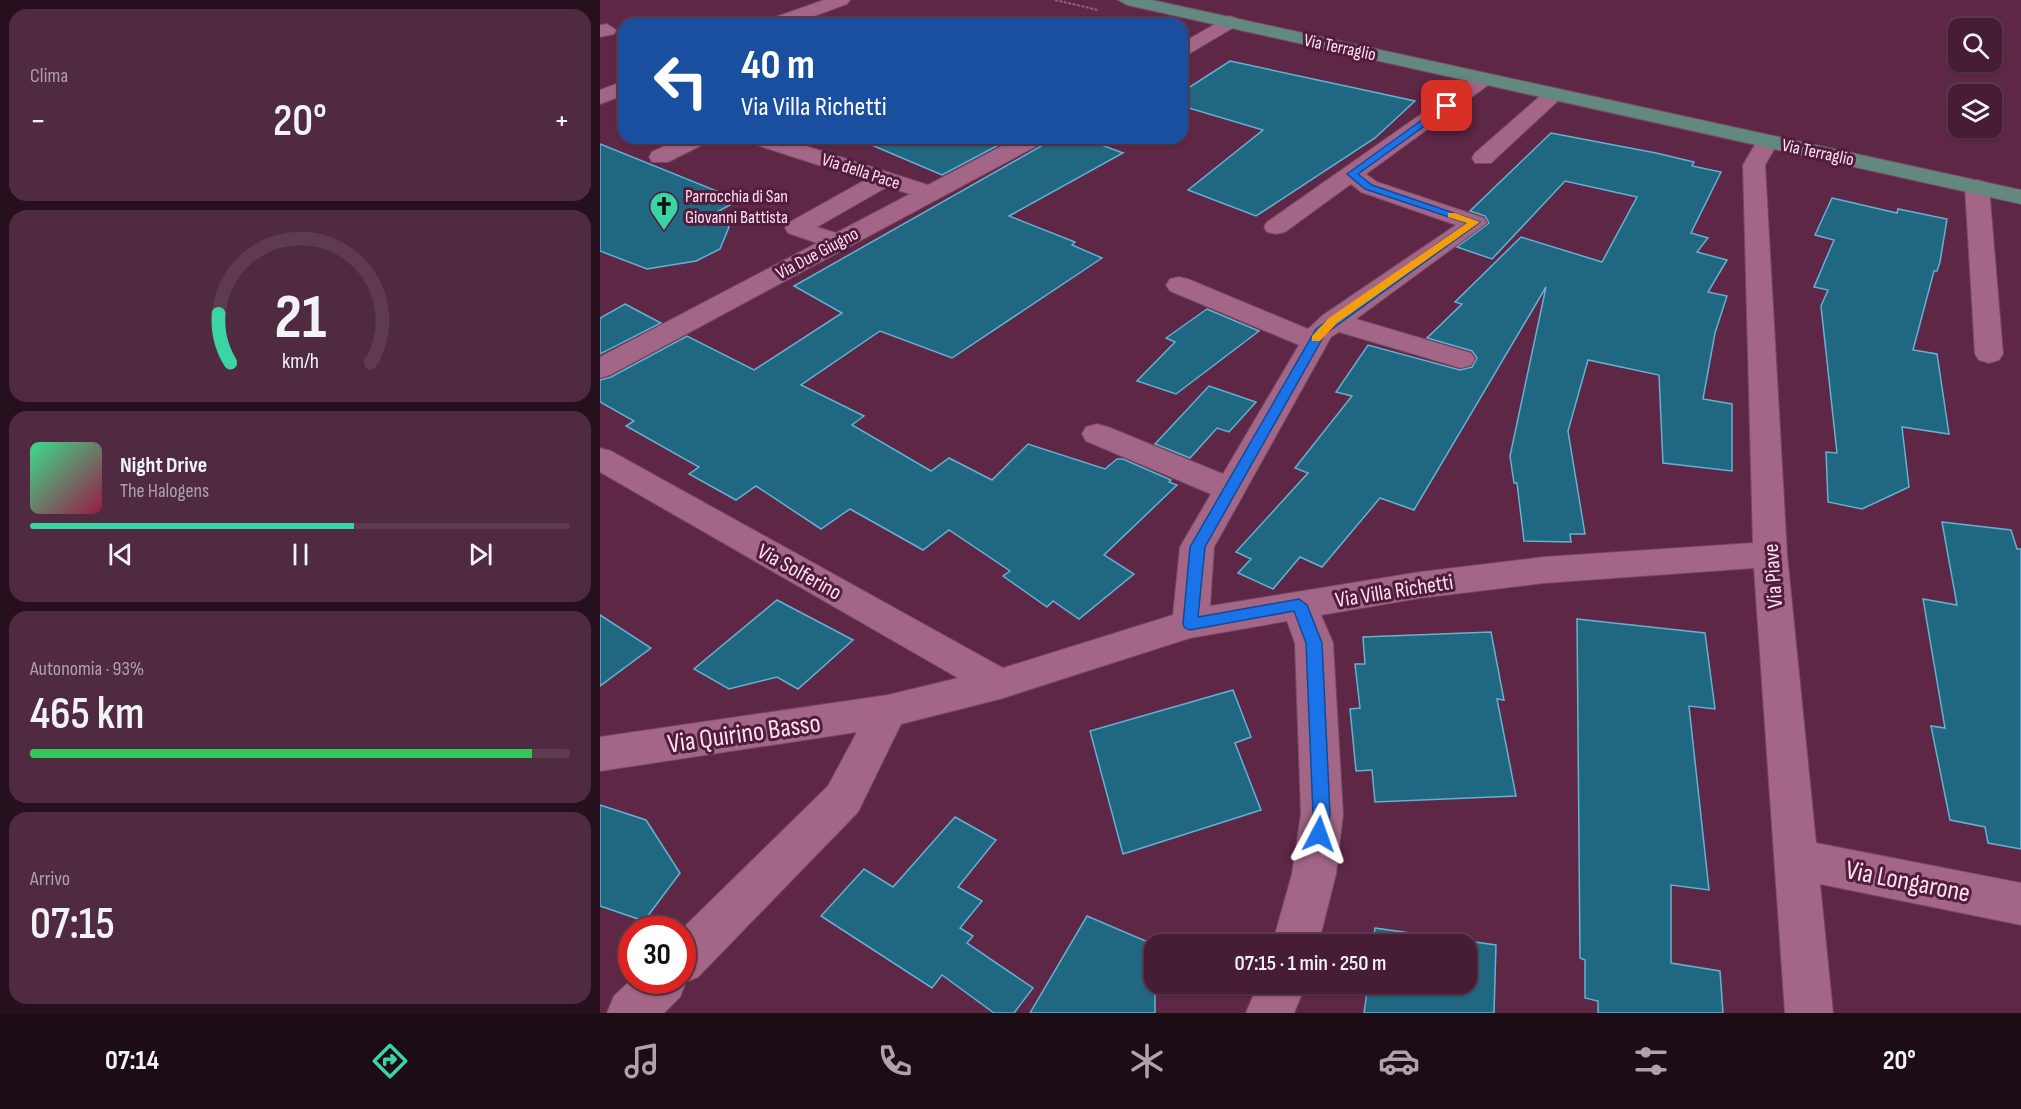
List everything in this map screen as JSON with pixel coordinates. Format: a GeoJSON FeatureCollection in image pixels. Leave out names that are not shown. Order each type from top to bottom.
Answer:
{"type":"FeatureCollection","features":[{"type":"Feature","properties":{"kind":"main road","name":"Via Terraglio"},"geometry":{"type":"LineString","coordinates":[[1141,1],[2021,197]]}},
{"type":"Feature","properties":{"kind":"street"},"geometry":{"type":"LineString","coordinates":[[791,18],[842,0]]}},
{"type":"Feature","properties":{"kind":"street"},"geometry":{"type":"LineString","coordinates":[[1188,47],[1229,22]]}},
{"type":"Feature","properties":{"kind":"street"},"geometry":{"type":"LineString","coordinates":[[1276,227],[1484,79]]}},
{"type":"Feature","properties":{"kind":"street"},"geometry":{"type":"LineString","coordinates":[[1483,158],[1554,94]]}},
{"type":"Feature","properties":{"kind":"street","name":"Via Piave"},"geometry":{"type":"LineString","coordinates":[[1768,141],[1754,165],[1770,554],[1809,1013]]}},
{"type":"Feature","properties":{"kind":"street"},"geometry":{"type":"LineString","coordinates":[[660,157],[686,144]]}},
{"type":"Feature","properties":{"kind":"street","name":"Via della Pace"},"geometry":{"type":"LineString","coordinates":[[777,144],[930,193]]}},
{"type":"Feature","properties":{"kind":"street","name":"Via Due Giugno"},"geometry":{"type":"LineString","coordinates":[[600,369],[930,193],[1011,144]]}},
{"type":"Feature","properties":{"kind":"street"},"geometry":{"type":"LineString","coordinates":[[1190,624],[1197,547],[1324,331],[1475,222],[1369,187],[1352,174]]}},
{"type":"Feature","properties":{"kind":"street"},"geometry":{"type":"LineString","coordinates":[[838,242],[797,228],[885,178]]}},
{"type":"Feature","properties":{"kind":"street"},"geometry":{"type":"LineString","coordinates":[[1977,187],[1989,354]]}},
{"type":"Feature","properties":{"kind":"street"},"geometry":{"type":"LineString","coordinates":[[1179,285],[1324,331],[1461,359]]}},
{"type":"Feature","properties":{"kind":"street"},"geometry":{"type":"LineString","coordinates":[[1096,434],[1230,489]]}},
{"type":"Feature","properties":{"kind":"street","name":"Via Solferino"},"geometry":{"type":"LineString","coordinates":[[600,458],[1000,684]]}},
{"type":"Feature","properties":{"kind":"street","name":"Via Villa Richetti"},"geometry":{"type":"LineString","coordinates":[[888,711],[1000,684],[1190,624],[1420,585],[1544,570],[1770,554]]}},
{"type":"Feature","properties":{"kind":"street"},"geometry":{"type":"LineString","coordinates":[[1298,934],[1314,874],[1322,814],[1314,643],[1299,605]]}},
{"type":"Feature","properties":{"kind":"street"},"geometry":{"type":"LineString","coordinates":[[696,947],[843,799],[888,711]]}},
{"type":"Feature","properties":{"kind":"street","name":"Via Quirino Basso"},"geometry":{"type":"LineString","coordinates":[[600,754],[888,711]]}},
{"type":"Feature","properties":{"kind":"street","name":"Via Longarone"},"geometry":{"type":"LineString","coordinates":[[1795,859],[2021,904]]}},
{"type":"Feature","properties":{"kind":"street"},"geometry":{"type":"LineString","coordinates":[[631,1013],[650,994]]}},
{"type":"Feature","properties":{"kind":"street"},"geometry":{"type":"LineString","coordinates":[[1270,1013],[1278,994]]}},
{"type":"Feature","properties":{"kind":"building"},"geometry":{"type":"Polygon","coordinates":[[[1230,61],[1415,101],[1375,138],[1256,216],[1188,190],[1263,130],[1188,108],[1188,88],[1230,61]]]}},
{"type":"Feature","properties":{"kind":"building"},"geometry":{"type":"Polygon","coordinates":[[[1551,133],[1656,153],[1694,162],[1692,166],[1721,172],[1691,233],[1708,238],[1697,252],[1727,260],[1708,292],[1727,296],[1715,333],[1703,399],[1732,404],[1732,471],[1663,463],[1659,375],[1588,360],[1568,431],[1585,534],[1570,534],[1571,542],[1524,541],[1517,483],[1514,483],[1510,456],[1546,287],[1414,510],[1380,498],[1322,567],[1300,557],[1273,589],[1238,573],[1251,559],[1236,552],[1308,473],[1295,468],[1352,396],[1336,392],[1368,345],[1460,370],[1472,367],[1477,358],[1472,351],[1427,338],[1462,304],[1455,302],[1521,237],[1602,262],[1637,197],[1565,181],[1492,259],[1457,247],[1489,223],[1485,216],[1470,211],[1551,133]]]}},
{"type":"Feature","properties":{"kind":"building","name":"Parrocchia di San Giovanni Battista"},"geometry":{"type":"Polygon","coordinates":[[[600,144],[739,200],[717,212],[729,227],[720,249],[696,261],[647,269],[600,251],[600,144]]]}},
{"type":"Feature","properties":{"kind":"building"},"geometry":{"type":"Polygon","coordinates":[[[869,144],[1001,144],[942,175],[869,144]]]}},
{"type":"Feature","properties":{"kind":"building"},"geometry":{"type":"Polygon","coordinates":[[[1099,144],[1123,153],[1009,216],[1075,242],[1072,245],[1102,258],[952,358],[880,331],[801,385],[864,416],[852,425],[931,471],[949,458],[992,480],[1028,444],[1105,469],[1117,459],[1123,459],[1171,480],[1169,482],[1177,485],[1104,555],[1134,574],[1079,619],[1053,601],[1047,607],[1003,576],[1010,571],[949,530],[923,550],[850,509],[821,529],[756,486],[736,500],[689,474],[699,467],[626,426],[634,421],[600,402],[600,380],[611,377],[687,336],[754,370],[842,313],[794,286],[1043,145],[1099,144]]]}},
{"type":"Feature","properties":{"kind":"building"},"geometry":{"type":"Polygon","coordinates":[[[1832,198],[1897,213],[1898,209],[1947,219],[1940,262],[1937,271],[1934,271],[1913,350],[1937,354],[1949,434],[1902,427],[1909,487],[1862,509],[1828,502],[1826,452],[1837,453],[1821,306],[1828,290],[1814,287],[1834,240],[1815,235],[1832,198]]]}},
{"type":"Feature","properties":{"kind":"building"},"geometry":{"type":"Polygon","coordinates":[[[625,304],[661,323],[600,354],[600,318],[625,304]]]}},
{"type":"Feature","properties":{"kind":"building"},"geometry":{"type":"Polygon","coordinates":[[[1207,309],[1259,331],[1176,394],[1137,381],[1175,342],[1166,338],[1207,309]]]}},
{"type":"Feature","properties":{"kind":"building"},"geometry":{"type":"Polygon","coordinates":[[[1209,386],[1256,402],[1229,432],[1217,428],[1190,458],[1155,444],[1209,386]]]}},
{"type":"Feature","properties":{"kind":"building"},"geometry":{"type":"Polygon","coordinates":[[[1942,522],[2011,530],[2017,549],[2021,549],[2021,849],[1988,843],[1985,827],[1950,820],[1931,726],[1945,728],[1923,599],[1957,605],[1942,522]]]}},
{"type":"Feature","properties":{"kind":"building"},"geometry":{"type":"Polygon","coordinates":[[[777,600],[853,640],[798,689],[777,677],[729,689],[694,669],[777,600]]]}},
{"type":"Feature","properties":{"kind":"building"},"geometry":{"type":"Polygon","coordinates":[[[600,615],[651,648],[600,686],[600,615]]]}},
{"type":"Feature","properties":{"kind":"building"},"geometry":{"type":"Polygon","coordinates":[[[1577,619],[1705,633],[1715,709],[1689,706],[1709,890],[1671,885],[1671,963],[1720,971],[1723,1013],[1598,1013],[1598,1001],[1585,998],[1585,960],[1580,958],[1577,619]]]}},
{"type":"Feature","properties":{"kind":"building"},"geometry":{"type":"Polygon","coordinates":[[[1491,632],[1504,700],[1497,699],[1516,796],[1375,802],[1372,770],[1356,771],[1350,709],[1360,708],[1355,664],[1365,664],[1363,637],[1491,632]]]}},
{"type":"Feature","properties":{"kind":"building"},"geometry":{"type":"Polygon","coordinates":[[[1233,690],[1251,737],[1235,743],[1261,810],[1123,854],[1090,731],[1233,690]]]}},
{"type":"Feature","properties":{"kind":"building"},"geometry":{"type":"Polygon","coordinates":[[[600,805],[646,820],[680,873],[648,916],[629,916],[600,906],[600,805]]]}},
{"type":"Feature","properties":{"kind":"building"},"geometry":{"type":"Polygon","coordinates":[[[955,817],[996,840],[958,887],[982,901],[960,928],[973,936],[967,943],[1033,988],[1014,1013],[994,1013],[942,975],[932,988],[821,916],[864,869],[893,887],[955,817]]]}},
{"type":"Feature","properties":{"kind":"building"},"geometry":{"type":"Polygon","coordinates":[[[1087,916],[1144,940],[1144,994],[1155,994],[1155,1013],[1030,1013],[1087,916]]]}},
{"type":"Feature","properties":{"kind":"building"},"geometry":{"type":"Polygon","coordinates":[[[1375,928],[1418,934],[1374,934],[1375,928]]]}},
{"type":"Feature","properties":{"kind":"building"},"geometry":{"type":"Polygon","coordinates":[[[1477,942],[1496,945],[1494,1013],[1364,1013],[1367,994],[1477,994],[1477,942]]]}},
{"type":"Feature","properties":{"kind":"slow traffic"},"geometry":{"type":"LineString","coordinates":[[1316,339],[1320,332],[1333,321],[1475,222],[1452,215]]}},
{"type":"Feature","properties":{"kind":"place","name":"Parrocchia di San Giovanni Battista"},"geometry":{"type":"Point","coordinates":[664,232]}},
{"type":"Feature","properties":{"kind":"route"},"geometry":{"type":"LineString","coordinates":[[1319,834],[1322,814],[1314,643],[1299,605],[1190,624],[1197,547],[1320,332],[1475,222],[1369,187],[1352,174],[1447,106]]}}]}
